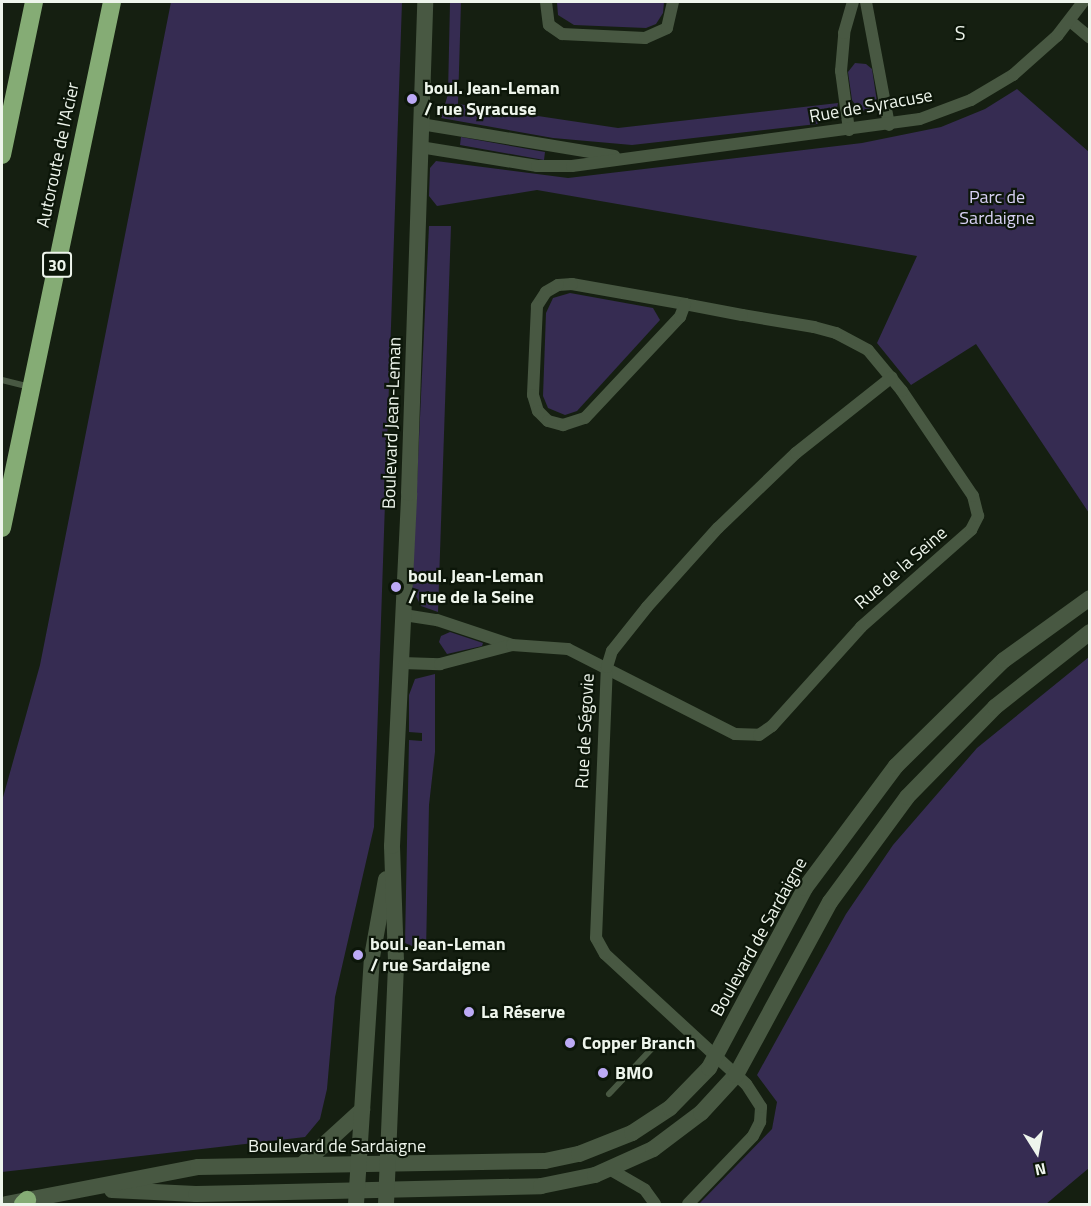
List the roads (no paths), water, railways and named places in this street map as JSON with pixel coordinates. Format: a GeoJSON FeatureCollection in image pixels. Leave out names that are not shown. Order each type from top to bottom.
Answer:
{"type":"FeatureCollection","features":[{"type":"Feature","properties":{"kind":"highway"},"geometry":{"type":"LineString","coordinates":[[2,156],[34,2]]}},
{"type":"Feature","properties":{"kind":"highway","name":"Autoroute de l'Acier"},"geometry":{"type":"LineString","coordinates":[[2,528],[112,2]]}},
{"type":"Feature","properties":{"kind":"street","name":"Boulevard Jean-Leman"},"geometry":{"type":"LineString","coordinates":[[386,1198],[396,961],[392,846],[404,615],[425,2]]}},
{"type":"Feature","properties":{"kind":"street"},"geometry":{"type":"LineString","coordinates":[[546,2],[547,19],[562,34],[645,38],[666,28],[673,2]]}},
{"type":"Feature","properties":{"kind":"street"},"geometry":{"type":"LineString","coordinates":[[849,130],[841,71],[844,33],[854,2]]}},
{"type":"Feature","properties":{"kind":"street"},"geometry":{"type":"LineString","coordinates":[[866,2],[889,124]]}},
{"type":"Feature","properties":{"kind":"street","name":"Rue de Syracuse"},"geometry":{"type":"LineString","coordinates":[[420,147],[548,167],[889,124],[943,112],[980,96],[1023,68],[1070,21],[1083,2]]}},
{"type":"Feature","properties":{"kind":"street"},"geometry":{"type":"LineString","coordinates":[[1070,21],[1089,39]]}},
{"type":"Feature","properties":{"kind":"street","name":"Rue de Syracuse"},"geometry":{"type":"LineString","coordinates":[[421,124],[624,158]]}},
{"type":"Feature","properties":{"kind":"street","name":"Rue de la Seine"},"geometry":{"type":"LineString","coordinates":[[404,615],[437,620],[512,645],[568,649],[735,734],[759,735],[772,726],[861,627],[967,535],[978,516],[973,496],[892,377],[868,350],[836,333],[685,304],[572,284],[558,285],[546,292],[536,311],[533,395],[538,411],[548,421],[563,425],[585,418],[680,317],[685,304]]}},
{"type":"Feature","properties":{"kind":"street","name":"Rue de Ségovie"},"geometry":{"type":"LineString","coordinates":[[688,1204],[759,1126],[759,1099],[716,1056],[605,954],[596,938],[607,667],[612,651],[718,528],[796,453],[892,377]]}},
{"type":"Feature","properties":{"kind":"street","name":"Boulevard de Sardaigne"},"geometry":{"type":"LineString","coordinates":[[6,1204],[198,1167],[304,1162],[388,1166],[527,1163],[597,1148],[632,1133],[669,1108],[699,1079],[716,1056],[793,909],[882,783],[984,678],[1038,632],[1089,598]]}},
{"type":"Feature","properties":{"kind":"street","name":"Boulevard de Sardaigne"},"geometry":{"type":"LineString","coordinates":[[81,1189],[277,1192],[386,1198],[541,1186],[611,1170],[670,1138],[701,1113],[736,1075],[819,921],[893,815],[979,721],[1043,665],[1089,632]]}},
{"type":"Feature","properties":{"kind":"street","name":"Rue de la Seine"},"geometry":{"type":"LineString","coordinates":[[402,663],[440,664],[512,645]]}},
{"type":"Feature","properties":{"kind":"street","name":"Boulevard Jean-Leman"},"geometry":{"type":"LineString","coordinates":[[357,1198],[372,957],[392,846]]}},
{"type":"Feature","properties":{"kind":"street"},"geometry":{"type":"LineString","coordinates":[[304,1162],[362,1110]]}},
{"type":"Feature","properties":{"kind":"street"},"geometry":{"type":"LineString","coordinates":[[611,1170],[645,1190],[655,1204]]}},
{"type":"Feature","properties":{"kind":"street"},"geometry":{"type":"LineString","coordinates":[[277,1192],[298,1204]]}},
{"type":"Feature","properties":{"kind":"lane"},"geometry":{"type":"LineString","coordinates":[[2,380],[31,387]]}},
{"type":"Feature","properties":{"kind":"lane"},"geometry":{"type":"LineString","coordinates":[[609,1094],[658,1042]]}},
{"type":"Feature","properties":{"kind":"place","name":"boul. Jean-Leman / rue Syracuse"},"geometry":{"type":"Point","coordinates":[412,99]}},
{"type":"Feature","properties":{"kind":"place","name":"boul. Jean-Leman / rue de la Seine"},"geometry":{"type":"Point","coordinates":[396,587]}},
{"type":"Feature","properties":{"kind":"place","name":"boul. Jean-Leman / rue Sardaigne"},"geometry":{"type":"Point","coordinates":[358,955]}},
{"type":"Feature","properties":{"kind":"place","name":"La Réserve"},"geometry":{"type":"Point","coordinates":[469,1012]}},
{"type":"Feature","properties":{"kind":"place","name":"Copper Branch"},"geometry":{"type":"Point","coordinates":[570,1043]}},
{"type":"Feature","properties":{"kind":"place","name":"BMO"},"geometry":{"type":"Point","coordinates":[603,1073]}},
{"type":"Feature","properties":{"kind":"district","name":"S"},"geometry":{"type":"Point","coordinates":[961,32]}},
{"type":"Feature","properties":{"kind":"park label","name":"Parc de Sardaigne"},"geometry":{"type":"Point","coordinates":[997,208]}}]}
